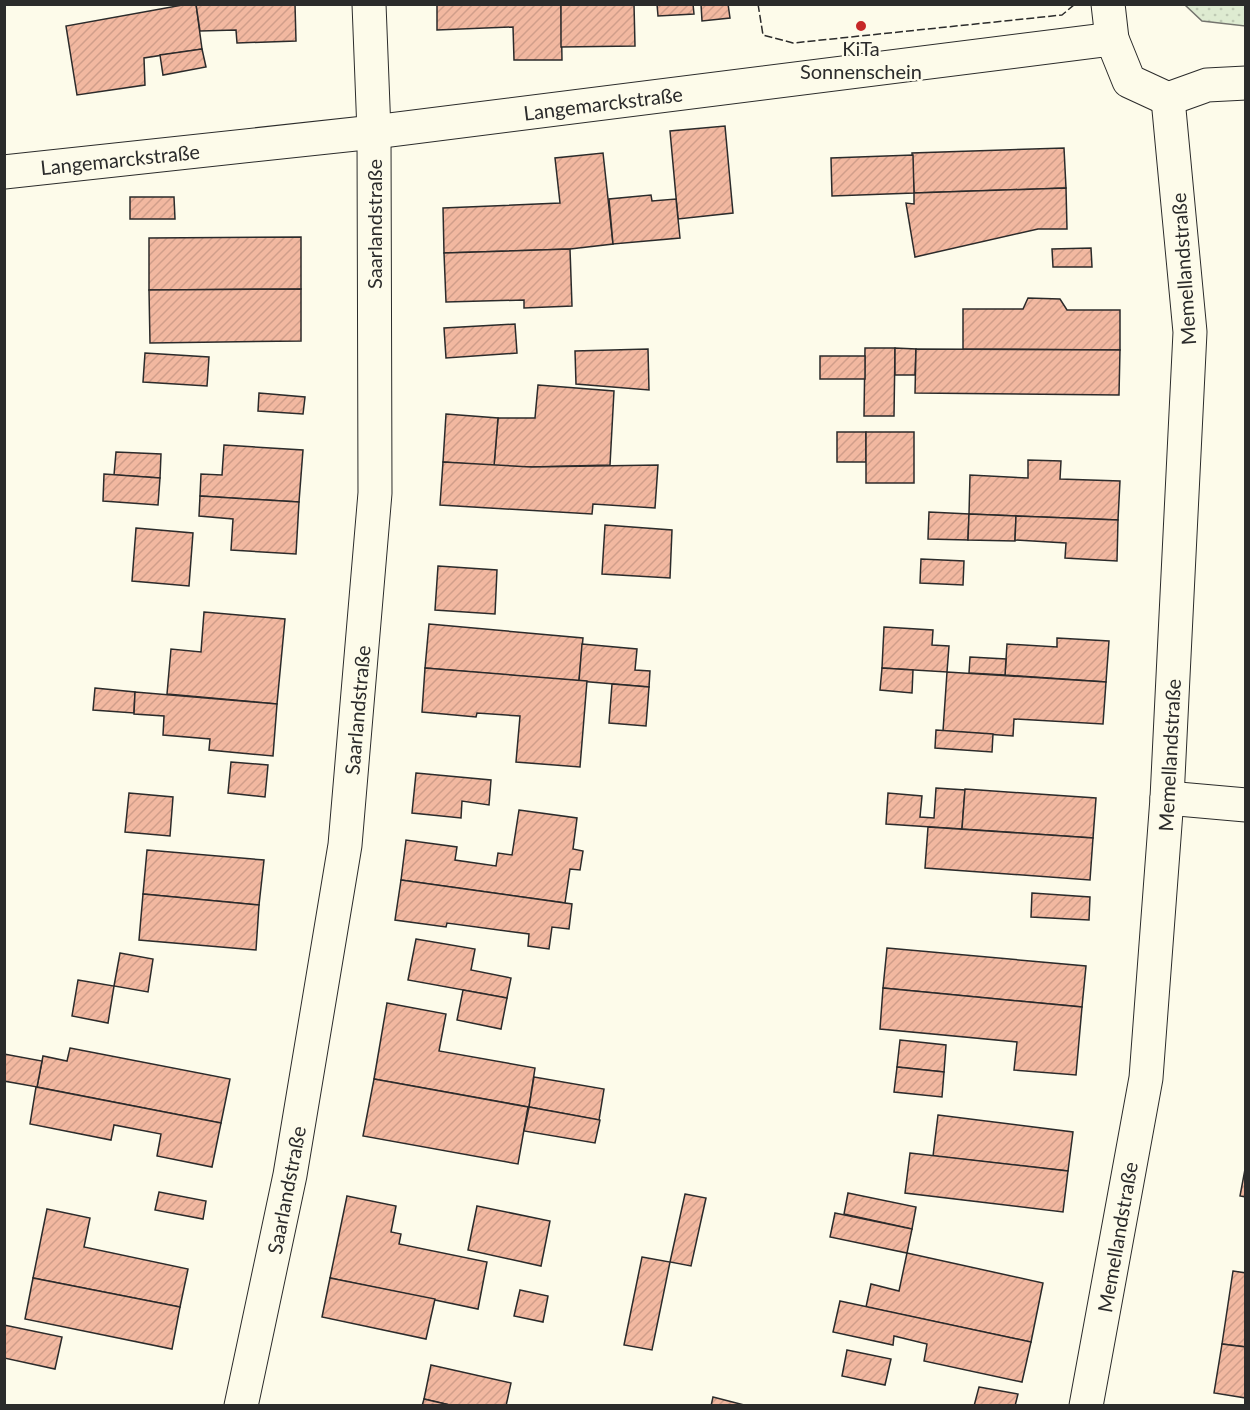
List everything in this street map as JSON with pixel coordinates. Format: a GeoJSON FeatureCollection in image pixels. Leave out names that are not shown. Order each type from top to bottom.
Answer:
{"type":"FeatureCollection","features":[{"type":"Feature","properties":{"kind":"street","name":"Saarlandstraße"},"geometry":{"type":"LineString","coordinates":[[241,1406],[290,1175],[345,845],[375,493],[374,132],[369,4]]}},
{"type":"Feature","properties":{"kind":"street"},"geometry":{"type":"LineString","coordinates":[[1108,4],[1112,39],[1129,81],[1168,99],[1207,85],[1245,83]]}},
{"type":"Feature","properties":{"kind":"street","name":"Langemarckstraße"},"geometry":{"type":"LineString","coordinates":[[4,172],[374,132],[1112,39]]}},
{"type":"Feature","properties":{"kind":"street","name":"Memellandstraße"},"geometry":{"type":"LineString","coordinates":[[1086,1406],[1146,1078],[1167,798],[1190,332],[1168,99]]}},
{"type":"Feature","properties":{"kind":"street"},"geometry":{"type":"LineString","coordinates":[[1167,798],[1245,805]]}},
{"type":"Feature","properties":{"kind":"green space"},"geometry":{"type":"Polygon","coordinates":[[[1185,5],[1245,5],[1245,26],[1202,21],[1185,5]]]}},
{"type":"Feature","properties":{"kind":"building"},"geometry":{"type":"Polygon","coordinates":[[[196,4],[202,49],[144,58],[145,85],[77,95],[66,26],[196,4]]]}},
{"type":"Feature","properties":{"kind":"building"},"geometry":{"type":"Polygon","coordinates":[[[196,4],[295,4],[296,41],[237,43],[236,30],[200,31],[196,4]]]}},
{"type":"Feature","properties":{"kind":"building"},"geometry":{"type":"Polygon","coordinates":[[[437,4],[561,4],[562,60],[514,60],[513,27],[437,30],[437,4]]]}},
{"type":"Feature","properties":{"kind":"building"},"geometry":{"type":"Polygon","coordinates":[[[561,4],[634,4],[635,46],[561,47],[561,4]]]}},
{"type":"Feature","properties":{"kind":"building"},"geometry":{"type":"Polygon","coordinates":[[[657,4],[693,4],[694,14],[658,16],[657,4]]]}},
{"type":"Feature","properties":{"kind":"building"},"geometry":{"type":"Polygon","coordinates":[[[701,4],[728,4],[730,18],[702,21],[701,4]]]}},
{"type":"Feature","properties":{"kind":"building"},"geometry":{"type":"Polygon","coordinates":[[[202,49],[206,67],[163,75],[160,55],[202,49]]]}},
{"type":"Feature","properties":{"kind":"building"},"geometry":{"type":"Polygon","coordinates":[[[725,126],[733,213],[678,219],[670,131],[725,126]]]}},
{"type":"Feature","properties":{"kind":"building"},"geometry":{"type":"Polygon","coordinates":[[[1064,148],[1066,188],[914,193],[912,153],[1064,148]]]}},
{"type":"Feature","properties":{"kind":"building"},"geometry":{"type":"Polygon","coordinates":[[[603,153],[613,244],[570,249],[444,253],[443,208],[560,203],[555,158],[603,153]]]}},
{"type":"Feature","properties":{"kind":"building"},"geometry":{"type":"Polygon","coordinates":[[[913,155],[914,193],[832,196],[831,158],[913,155]]]}},
{"type":"Feature","properties":{"kind":"building"},"geometry":{"type":"Polygon","coordinates":[[[1066,188],[1067,229],[1038,229],[915,257],[906,203],[914,204],[914,193],[1066,188]]]}},
{"type":"Feature","properties":{"kind":"building"},"geometry":{"type":"Polygon","coordinates":[[[651,195],[652,201],[676,199],[680,238],[613,244],[609,199],[651,195]]]}},
{"type":"Feature","properties":{"kind":"building"},"geometry":{"type":"Polygon","coordinates":[[[130,197],[174,197],[175,219],[130,219],[130,197]]]}},
{"type":"Feature","properties":{"kind":"building"},"geometry":{"type":"Polygon","coordinates":[[[301,237],[301,289],[149,290],[149,238],[301,237]]]}},
{"type":"Feature","properties":{"kind":"building"},"geometry":{"type":"Polygon","coordinates":[[[1091,248],[1092,267],[1053,267],[1052,249],[1091,248]]]}},
{"type":"Feature","properties":{"kind":"building"},"geometry":{"type":"Polygon","coordinates":[[[570,249],[572,306],[524,308],[524,300],[446,302],[444,253],[570,249]]]}},
{"type":"Feature","properties":{"kind":"building"},"geometry":{"type":"Polygon","coordinates":[[[301,289],[301,341],[150,343],[149,290],[301,289]]]}},
{"type":"Feature","properties":{"kind":"building"},"geometry":{"type":"Polygon","coordinates":[[[1028,298],[1060,299],[1067,310],[1120,310],[1120,350],[963,349],[963,309],[1023,309],[1028,298]]]}},
{"type":"Feature","properties":{"kind":"building"},"geometry":{"type":"Polygon","coordinates":[[[515,324],[517,353],[446,358],[444,328],[515,324]]]}},
{"type":"Feature","properties":{"kind":"building"},"geometry":{"type":"Polygon","coordinates":[[[865,348],[895,348],[894,416],[864,416],[865,348]]]}},
{"type":"Feature","properties":{"kind":"building"},"geometry":{"type":"Polygon","coordinates":[[[895,348],[916,349],[915,375],[895,375],[895,348]]]}},
{"type":"Feature","properties":{"kind":"building"},"geometry":{"type":"Polygon","coordinates":[[[648,349],[649,390],[576,384],[575,351],[648,349]]]}},
{"type":"Feature","properties":{"kind":"building"},"geometry":{"type":"Polygon","coordinates":[[[916,349],[1120,350],[1119,395],[915,393],[916,349]]]}},
{"type":"Feature","properties":{"kind":"building"},"geometry":{"type":"Polygon","coordinates":[[[145,353],[209,357],[207,386],[143,382],[145,353]]]}},
{"type":"Feature","properties":{"kind":"building"},"geometry":{"type":"Polygon","coordinates":[[[820,356],[865,356],[865,379],[820,379],[820,356]]]}},
{"type":"Feature","properties":{"kind":"building"},"geometry":{"type":"Polygon","coordinates":[[[538,385],[614,391],[610,465],[494,466],[498,418],[535,418],[538,385]]]}},
{"type":"Feature","properties":{"kind":"building"},"geometry":{"type":"Polygon","coordinates":[[[259,393],[305,397],[303,414],[258,411],[259,393]]]}},
{"type":"Feature","properties":{"kind":"building"},"geometry":{"type":"Polygon","coordinates":[[[446,414],[498,418],[494,466],[443,462],[446,414]]]}},
{"type":"Feature","properties":{"kind":"building"},"geometry":{"type":"Polygon","coordinates":[[[837,432],[866,432],[866,462],[837,462],[837,432]]]}},
{"type":"Feature","properties":{"kind":"building"},"geometry":{"type":"Polygon","coordinates":[[[866,432],[914,432],[914,483],[866,483],[866,432]]]}},
{"type":"Feature","properties":{"kind":"building"},"geometry":{"type":"Polygon","coordinates":[[[224,445],[303,450],[299,502],[200,496],[201,474],[222,475],[224,445]]]}},
{"type":"Feature","properties":{"kind":"building"},"geometry":{"type":"Polygon","coordinates":[[[116,452],[161,454],[160,478],[114,475],[116,452]]]}},
{"type":"Feature","properties":{"kind":"building"},"geometry":{"type":"Polygon","coordinates":[[[1028,460],[1061,461],[1060,479],[1120,481],[1118,520],[969,514],[970,475],[1028,478],[1028,460]]]}},
{"type":"Feature","properties":{"kind":"building"},"geometry":{"type":"Polygon","coordinates":[[[443,462],[531,467],[658,465],[655,508],[593,504],[592,514],[440,505],[443,462]]]}},
{"type":"Feature","properties":{"kind":"building"},"geometry":{"type":"Polygon","coordinates":[[[104,474],[160,478],[158,505],[103,501],[104,474]]]}},
{"type":"Feature","properties":{"kind":"building"},"geometry":{"type":"Polygon","coordinates":[[[200,496],[299,502],[296,554],[231,550],[233,519],[199,516],[200,496]]]}},
{"type":"Feature","properties":{"kind":"building"},"geometry":{"type":"Polygon","coordinates":[[[929,512],[969,514],[968,540],[928,539],[929,512]]]}},
{"type":"Feature","properties":{"kind":"building"},"geometry":{"type":"Polygon","coordinates":[[[969,514],[1016,516],[1015,541],[968,540],[969,514]]]}},
{"type":"Feature","properties":{"kind":"building"},"geometry":{"type":"Polygon","coordinates":[[[1016,516],[1118,520],[1117,561],[1065,558],[1066,543],[1015,540],[1016,516]]]}},
{"type":"Feature","properties":{"kind":"building"},"geometry":{"type":"Polygon","coordinates":[[[605,525],[672,530],[670,578],[602,574],[605,525]]]}},
{"type":"Feature","properties":{"kind":"building"},"geometry":{"type":"Polygon","coordinates":[[[136,528],[193,533],[189,586],[132,581],[136,528]]]}},
{"type":"Feature","properties":{"kind":"building"},"geometry":{"type":"Polygon","coordinates":[[[921,559],[964,561],[963,585],[920,583],[921,559]]]}},
{"type":"Feature","properties":{"kind":"building"},"geometry":{"type":"Polygon","coordinates":[[[438,566],[497,570],[495,614],[435,610],[438,566]]]}},
{"type":"Feature","properties":{"kind":"building"},"geometry":{"type":"Polygon","coordinates":[[[204,612],[285,619],[277,704],[167,694],[171,649],[201,652],[204,612]]]}},
{"type":"Feature","properties":{"kind":"building"},"geometry":{"type":"Polygon","coordinates":[[[429,624],[583,638],[579,681],[425,668],[429,624]]]}},
{"type":"Feature","properties":{"kind":"building"},"geometry":{"type":"Polygon","coordinates":[[[884,627],[933,630],[932,645],[949,646],[947,672],[882,668],[884,627]]]}},
{"type":"Feature","properties":{"kind":"building"},"geometry":{"type":"Polygon","coordinates":[[[1057,638],[1109,641],[1106,682],[1005,675],[1007,644],[1057,647],[1057,638]]]}},
{"type":"Feature","properties":{"kind":"building"},"geometry":{"type":"Polygon","coordinates":[[[582,644],[637,649],[635,670],[650,671],[649,687],[579,681],[582,644]]]}},
{"type":"Feature","properties":{"kind":"building"},"geometry":{"type":"Polygon","coordinates":[[[970,657],[1006,659],[1005,675],[969,673],[970,657]]]}},
{"type":"Feature","properties":{"kind":"building"},"geometry":{"type":"Polygon","coordinates":[[[425,668],[587,681],[580,767],[516,762],[520,716],[477,713],[476,717],[422,712],[425,668]]]}},
{"type":"Feature","properties":{"kind":"building"},"geometry":{"type":"Polygon","coordinates":[[[882,668],[913,670],[912,693],[880,690],[882,668]]]}},
{"type":"Feature","properties":{"kind":"building"},"geometry":{"type":"Polygon","coordinates":[[[947,672],[1106,682],[1103,724],[1014,719],[1013,736],[943,731],[947,672]]]}},
{"type":"Feature","properties":{"kind":"building"},"geometry":{"type":"Polygon","coordinates":[[[612,684],[649,687],[646,726],[609,723],[612,684]]]}},
{"type":"Feature","properties":{"kind":"building"},"geometry":{"type":"Polygon","coordinates":[[[95,688],[135,692],[134,713],[93,710],[95,688]]]}},
{"type":"Feature","properties":{"kind":"building"},"geometry":{"type":"Polygon","coordinates":[[[135,692],[277,704],[273,756],[209,750],[210,739],[163,735],[164,716],[134,714],[135,692]]]}},
{"type":"Feature","properties":{"kind":"building"},"geometry":{"type":"Polygon","coordinates":[[[936,730],[993,734],[992,752],[935,748],[936,730]]]}},
{"type":"Feature","properties":{"kind":"building"},"geometry":{"type":"Polygon","coordinates":[[[231,762],[268,765],[265,797],[228,793],[231,762]]]}},
{"type":"Feature","properties":{"kind":"building"},"geometry":{"type":"Polygon","coordinates":[[[416,773],[491,780],[489,805],[462,801],[461,818],[412,813],[416,773]]]}},
{"type":"Feature","properties":{"kind":"building"},"geometry":{"type":"Polygon","coordinates":[[[936,788],[965,790],[962,829],[886,824],[888,793],[922,796],[920,817],[934,818],[936,788]]]}},
{"type":"Feature","properties":{"kind":"building"},"geometry":{"type":"Polygon","coordinates":[[[965,789],[1096,798],[1093,838],[962,829],[965,789]]]}},
{"type":"Feature","properties":{"kind":"building"},"geometry":{"type":"Polygon","coordinates":[[[129,793],[173,797],[170,836],[125,832],[129,793]]]}},
{"type":"Feature","properties":{"kind":"building"},"geometry":{"type":"Polygon","coordinates":[[[519,810],[577,818],[573,849],[583,851],[580,870],[570,869],[565,903],[401,880],[406,840],[457,847],[455,860],[496,866],[498,853],[512,855],[519,810]]]}},
{"type":"Feature","properties":{"kind":"building"},"geometry":{"type":"Polygon","coordinates":[[[928,827],[1093,838],[1090,880],[925,868],[928,827]]]}},
{"type":"Feature","properties":{"kind":"building"},"geometry":{"type":"Polygon","coordinates":[[[147,850],[264,860],[259,905],[143,894],[147,850]]]}},
{"type":"Feature","properties":{"kind":"building"},"geometry":{"type":"Polygon","coordinates":[[[401,880],[572,904],[569,929],[552,927],[549,949],[528,946],[529,934],[447,923],[446,927],[395,920],[401,880]]]}},
{"type":"Feature","properties":{"kind":"building"},"geometry":{"type":"Polygon","coordinates":[[[1032,893],[1090,897],[1089,920],[1031,917],[1032,893]]]}},
{"type":"Feature","properties":{"kind":"building"},"geometry":{"type":"Polygon","coordinates":[[[143,894],[259,905],[256,950],[139,940],[143,894]]]}},
{"type":"Feature","properties":{"kind":"building"},"geometry":{"type":"Polygon","coordinates":[[[416,939],[475,949],[471,970],[511,978],[507,998],[408,980],[416,939]]]}},
{"type":"Feature","properties":{"kind":"building"},"geometry":{"type":"Polygon","coordinates":[[[887,948],[1086,966],[1082,1007],[883,988],[887,948]]]}},
{"type":"Feature","properties":{"kind":"building"},"geometry":{"type":"Polygon","coordinates":[[[120,953],[153,959],[148,992],[114,986],[120,953]]]}},
{"type":"Feature","properties":{"kind":"building"},"geometry":{"type":"Polygon","coordinates":[[[78,980],[114,986],[108,1023],[72,1016],[78,980]]]}},
{"type":"Feature","properties":{"kind":"building"},"geometry":{"type":"Polygon","coordinates":[[[883,988],[1082,1007],[1076,1075],[1014,1070],[1017,1042],[880,1029],[883,988]]]}},
{"type":"Feature","properties":{"kind":"building"},"geometry":{"type":"Polygon","coordinates":[[[463,990],[507,998],[501,1029],[457,1020],[463,990]]]}},
{"type":"Feature","properties":{"kind":"building"},"geometry":{"type":"Polygon","coordinates":[[[387,1003],[446,1014],[439,1051],[535,1068],[529,1107],[374,1079],[387,1003]]]}},
{"type":"Feature","properties":{"kind":"building"},"geometry":{"type":"Polygon","coordinates":[[[900,1040],[946,1045],[944,1072],[897,1067],[900,1040]]]}},
{"type":"Feature","properties":{"kind":"building"},"geometry":{"type":"Polygon","coordinates":[[[70,1048],[230,1079],[221,1123],[37,1087],[43,1056],[67,1061],[70,1048]]]}},
{"type":"Feature","properties":{"kind":"building"},"geometry":{"type":"Polygon","coordinates":[[[4,1054],[42,1061],[37,1087],[4,1081],[4,1054]]]}},
{"type":"Feature","properties":{"kind":"building"},"geometry":{"type":"Polygon","coordinates":[[[897,1067],[944,1072],[942,1097],[894,1092],[897,1067]]]}},
{"type":"Feature","properties":{"kind":"building"},"geometry":{"type":"Polygon","coordinates":[[[534,1077],[604,1089],[599,1120],[529,1107],[534,1077]]]}},
{"type":"Feature","properties":{"kind":"building"},"geometry":{"type":"Polygon","coordinates":[[[374,1079],[528,1107],[518,1164],[363,1136],[374,1079]]]}},
{"type":"Feature","properties":{"kind":"building"},"geometry":{"type":"Polygon","coordinates":[[[36,1087],[221,1123],[212,1167],[157,1156],[161,1134],[114,1125],[111,1140],[30,1124],[36,1087]]]}},
{"type":"Feature","properties":{"kind":"building"},"geometry":{"type":"Polygon","coordinates":[[[529,1107],[600,1120],[595,1143],[524,1131],[529,1107]]]}},
{"type":"Feature","properties":{"kind":"building"},"geometry":{"type":"Polygon","coordinates":[[[938,1115],[1073,1132],[1068,1171],[933,1156],[938,1115]]]}},
{"type":"Feature","properties":{"kind":"building"},"geometry":{"type":"Polygon","coordinates":[[[910,1153],[1068,1171],[1063,1212],[905,1193],[910,1153]]]}},
{"type":"Feature","properties":{"kind":"building"},"geometry":{"type":"Polygon","coordinates":[[[1246,1164],[1246,1197],[1240,1196],[1246,1164]]]}},
{"type":"Feature","properties":{"kind":"building"},"geometry":{"type":"Polygon","coordinates":[[[159,1192],[206,1201],[203,1219],[155,1210],[159,1192]]]}},
{"type":"Feature","properties":{"kind":"building"},"geometry":{"type":"Polygon","coordinates":[[[848,1193],[916,1207],[912,1229],[844,1214],[848,1193]]]}},
{"type":"Feature","properties":{"kind":"building"},"geometry":{"type":"Polygon","coordinates":[[[685,1194],[706,1198],[691,1266],[670,1262],[685,1194]]]}},
{"type":"Feature","properties":{"kind":"building"},"geometry":{"type":"Polygon","coordinates":[[[347,1196],[396,1206],[391,1232],[401,1234],[399,1244],[487,1262],[478,1309],[330,1278],[347,1196]]]}},
{"type":"Feature","properties":{"kind":"building"},"geometry":{"type":"Polygon","coordinates":[[[477,1206],[550,1221],[541,1266],[468,1250],[477,1206]]]}},
{"type":"Feature","properties":{"kind":"building"},"geometry":{"type":"Polygon","coordinates":[[[47,1209],[90,1218],[84,1247],[188,1269],[180,1307],[33,1278],[47,1209]]]}},
{"type":"Feature","properties":{"kind":"building"},"geometry":{"type":"Polygon","coordinates":[[[835,1213],[912,1229],[907,1253],[830,1237],[835,1213]]]}},
{"type":"Feature","properties":{"kind":"building"},"geometry":{"type":"Polygon","coordinates":[[[907,1253],[1043,1283],[1031,1342],[866,1307],[871,1284],[899,1291],[907,1253]]]}},
{"type":"Feature","properties":{"kind":"building"},"geometry":{"type":"Polygon","coordinates":[[[642,1257],[670,1262],[652,1350],[624,1345],[642,1257]]]}},
{"type":"Feature","properties":{"kind":"building"},"geometry":{"type":"Polygon","coordinates":[[[1233,1271],[1246,1273],[1246,1347],[1222,1344],[1233,1271]]]}},
{"type":"Feature","properties":{"kind":"building"},"geometry":{"type":"Polygon","coordinates":[[[33,1278],[180,1307],[172,1349],[25,1319],[33,1278]]]}},
{"type":"Feature","properties":{"kind":"building"},"geometry":{"type":"Polygon","coordinates":[[[330,1278],[435,1299],[426,1339],[322,1317],[330,1278]]]}},
{"type":"Feature","properties":{"kind":"building"},"geometry":{"type":"Polygon","coordinates":[[[520,1290],[548,1296],[543,1322],[514,1316],[520,1290]]]}},
{"type":"Feature","properties":{"kind":"building"},"geometry":{"type":"Polygon","coordinates":[[[840,1301],[1031,1342],[1022,1382],[924,1361],[927,1344],[894,1336],[893,1345],[833,1332],[840,1301]]]}},
{"type":"Feature","properties":{"kind":"building"},"geometry":{"type":"Polygon","coordinates":[[[4,1325],[62,1337],[55,1369],[4,1358],[4,1325]]]}},
{"type":"Feature","properties":{"kind":"building"},"geometry":{"type":"Polygon","coordinates":[[[1222,1344],[1246,1347],[1246,1398],[1214,1393],[1222,1344]]]}},
{"type":"Feature","properties":{"kind":"building"},"geometry":{"type":"Polygon","coordinates":[[[847,1350],[891,1359],[885,1385],[842,1376],[847,1350]]]}},
{"type":"Feature","properties":{"kind":"building"},"geometry":{"type":"Polygon","coordinates":[[[431,1365],[511,1383],[506,1406],[454,1406],[424,1399],[431,1365]]]}},
{"type":"Feature","properties":{"kind":"building"},"geometry":{"type":"Polygon","coordinates":[[[979,1387],[1018,1394],[1015,1406],[974,1406],[979,1387]]]}},
{"type":"Feature","properties":{"kind":"building"},"geometry":{"type":"Polygon","coordinates":[[[713,1397],[748,1406],[711,1406],[713,1397]]]}},
{"type":"Feature","properties":{"kind":"building"},"geometry":{"type":"Polygon","coordinates":[[[424,1399],[454,1406],[422,1406],[424,1399]]]}},
{"type":"Feature","properties":{"kind":"fence"},"geometry":{"type":"LineString","coordinates":[[758,4],[763,35],[793,43],[1062,15],[1075,4]]}},
{"type":"Feature","properties":{"kind":"place","name":"KiTa Sonnenschein"},"geometry":{"type":"Point","coordinates":[861,26]}}]}
